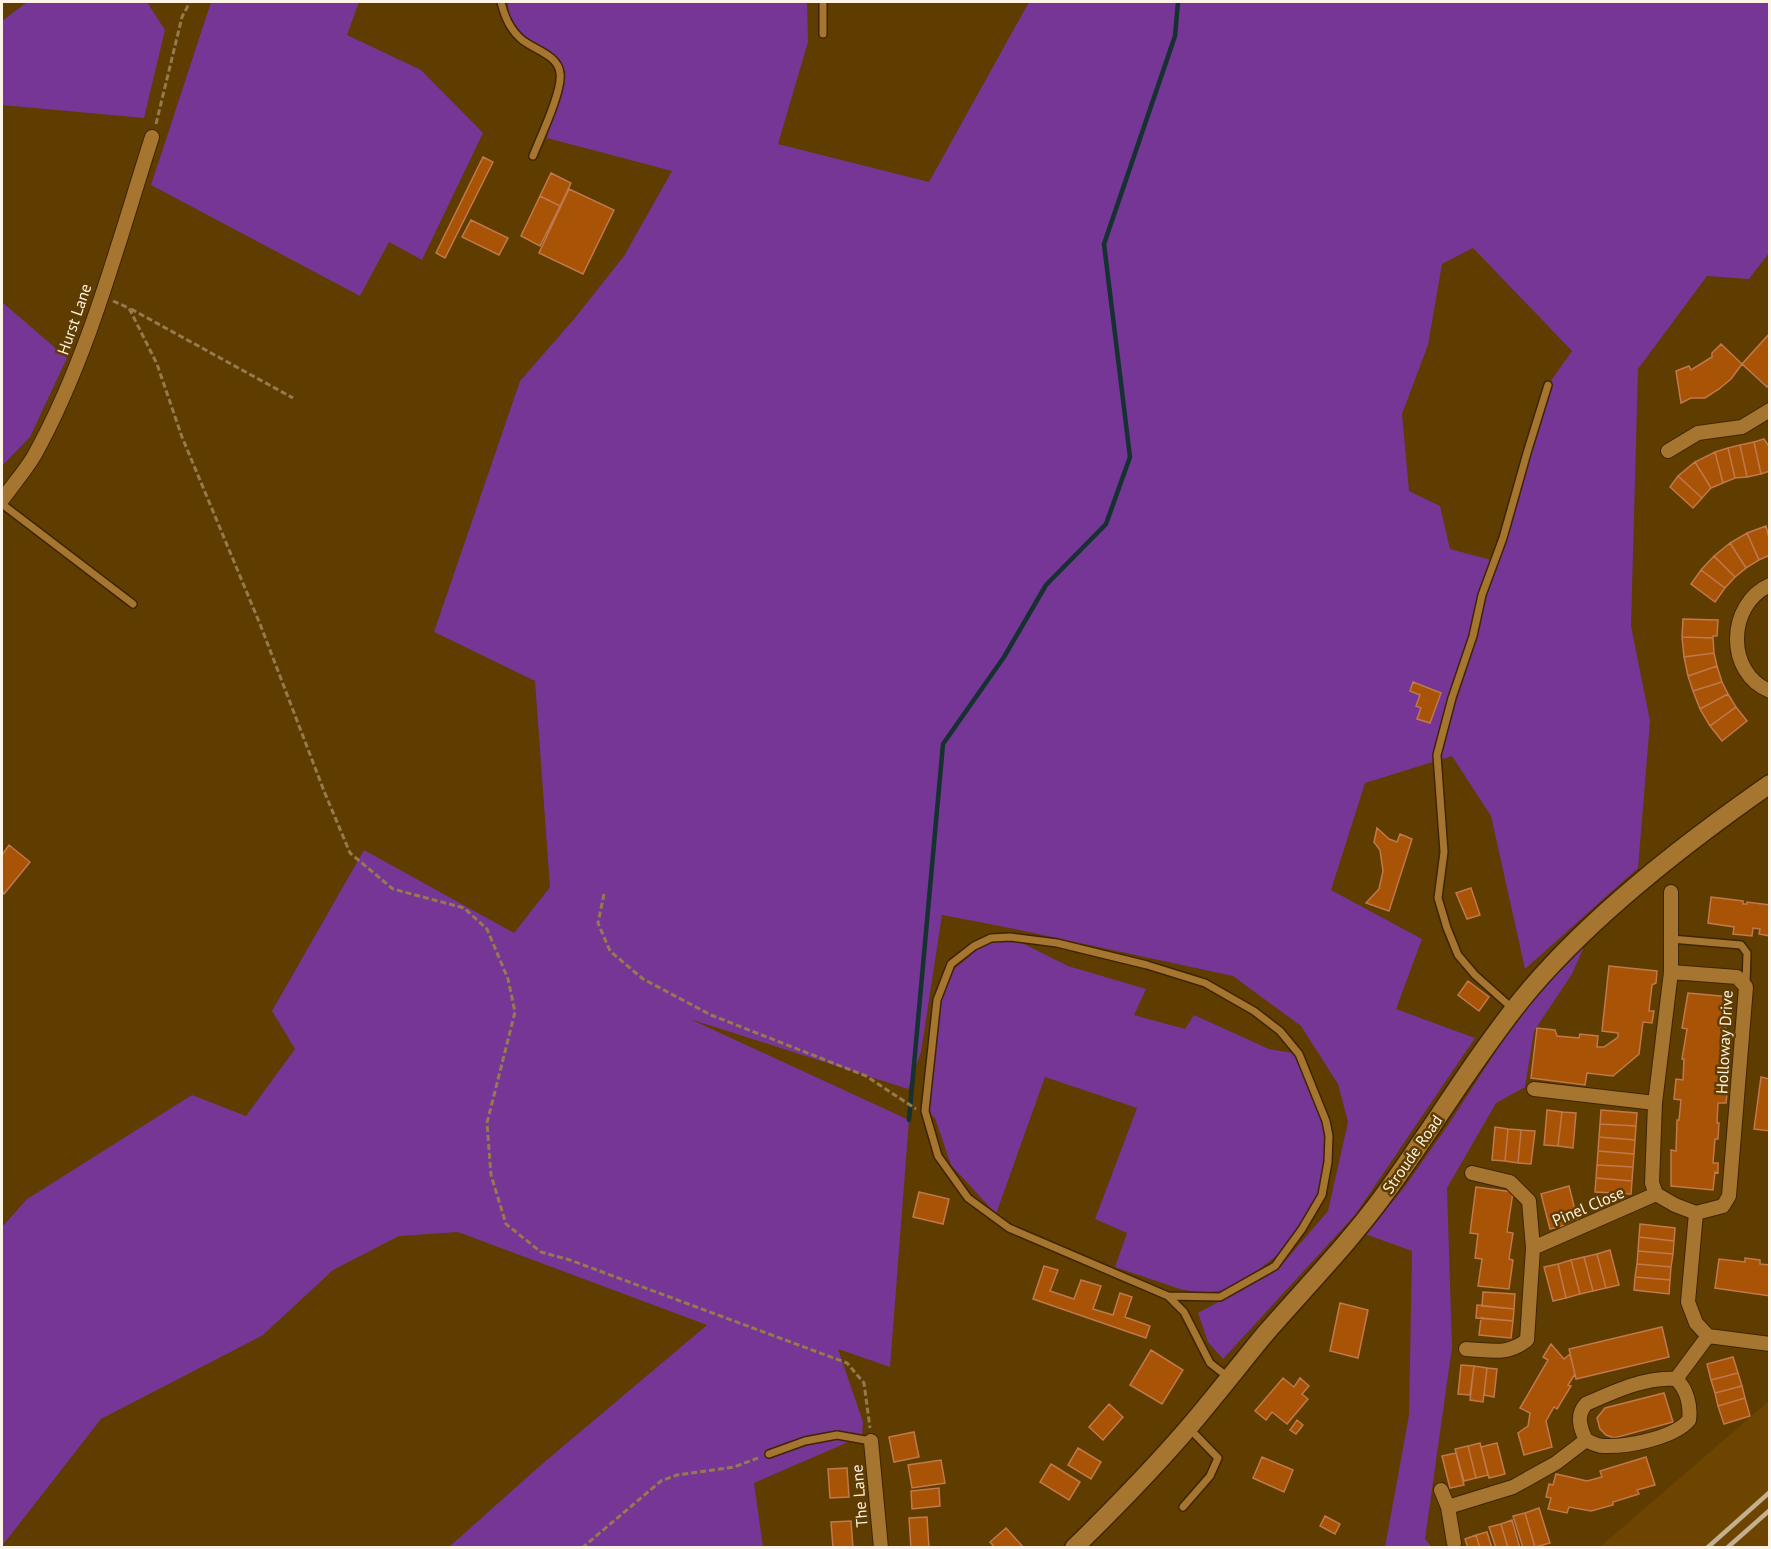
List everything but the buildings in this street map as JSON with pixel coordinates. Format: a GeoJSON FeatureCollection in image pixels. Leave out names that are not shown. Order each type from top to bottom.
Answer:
{"type":"FeatureCollection","features":[{"type":"Feature","properties":{"kind":"street","name":"Hurst Lane"},"geometry":{"type":"LineString","coordinates":[[2,502],[33,458],[66,393],[153,137]]}},
{"type":"Feature","properties":{"kind":"street"},"geometry":{"type":"LineString","coordinates":[[1668,450],[1698,433],[1742,427],[1770,410]]}},
{"type":"Feature","properties":{"kind":"street"},"geometry":{"type":"LineString","coordinates":[[1770,585],[1750,599],[1740,617],[1736,637],[1739,657],[1748,675],[1763,689],[1770,692]]}},
{"type":"Feature","properties":{"kind":"street","name":"Stroude Road"},"geometry":{"type":"LineString","coordinates":[[1074,1548],[1114,1509],[1188,1427],[1228,1377],[1344,1244],[1383,1196],[1514,1010],[1562,955],[1678,851],[1770,784]]}},
{"type":"Feature","properties":{"kind":"street"},"geometry":{"type":"LineString","coordinates":[[1671,892],[1671,972],[1655,1103],[1652,1183],[1656,1194],[1696,1213],[1688,1302],[1696,1323],[1708,1336],[1770,1344]]}},
{"type":"Feature","properties":{"kind":"street","name":"Holloway Drive"},"geometry":{"type":"LineString","coordinates":[[1671,972],[1737,977],[1746,987],[1730,1196],[1723,1206],[1696,1213]]}},
{"type":"Feature","properties":{"kind":"street"},"geometry":{"type":"LineString","coordinates":[[1534,1089],[1655,1103]]}},
{"type":"Feature","properties":{"kind":"street","name":"Pinel Close"},"geometry":{"type":"LineString","coordinates":[[1467,1348],[1507,1351],[1527,1340],[1533,1248],[1528,1201],[1510,1182],[1472,1173]]}},
{"type":"Feature","properties":{"kind":"street","name":"Pinel Close"},"geometry":{"type":"LineString","coordinates":[[1533,1248],[1656,1194]]}},
{"type":"Feature","properties":{"kind":"street"},"geometry":{"type":"LineString","coordinates":[[1676,1378],[1708,1336]]}},
{"type":"Feature","properties":{"kind":"street"},"geometry":{"type":"LineString","coordinates":[[1664,1377],[1676,1378],[1682,1385],[1688,1401],[1689,1420],[1684,1426],[1659,1437],[1626,1444],[1602,1446],[1586,1440],[1579,1421],[1586,1404],[1641,1383],[1664,1377]]}},
{"type":"Feature","properties":{"kind":"street"},"geometry":{"type":"LineString","coordinates":[[1449,1507],[1513,1487],[1556,1463],[1586,1440]]}},
{"type":"Feature","properties":{"kind":"street","name":"The Lane"},"geometry":{"type":"LineString","coordinates":[[871,1441],[881,1548]]}},
{"type":"Feature","properties":{"kind":"street"},"geometry":{"type":"LineString","coordinates":[[1441,1490],[1449,1507],[1454,1543]]}},
{"type":"Feature","properties":{"kind":"lane"},"geometry":{"type":"LineString","coordinates":[[501,2],[510,25],[520,39],[543,52],[556,63],[561,73],[558,89],[533,156]]}},
{"type":"Feature","properties":{"kind":"lane"},"geometry":{"type":"LineString","coordinates":[[823,2],[823,34]]}},
{"type":"Feature","properties":{"kind":"lane"},"geometry":{"type":"LineString","coordinates":[[1514,1010],[1475,975],[1458,955],[1447,928],[1438,898],[1444,852],[1437,755],[1452,698],[1468,654],[1482,595],[1503,538],[1548,385]]}},
{"type":"Feature","properties":{"kind":"lane"},"geometry":{"type":"LineString","coordinates":[[2,502],[133,604]]}},
{"type":"Feature","properties":{"kind":"lane"},"geometry":{"type":"LineString","coordinates":[[1168,1296],[1220,1297],[1275,1266],[1302,1229],[1322,1195],[1328,1162],[1329,1136],[1326,1121],[1299,1054],[1280,1031],[1263,1018],[1227,994],[1205,983],[1147,965],[1057,943],[1011,937],[990,938],[974,946],[951,964],[937,1000],[925,1111],[938,1156],[968,1198],[1009,1228],[1168,1296],[1184,1312],[1210,1364],[1228,1377]]}},
{"type":"Feature","properties":{"kind":"lane"},"geometry":{"type":"LineString","coordinates":[[1671,939],[1741,945],[1747,953],[1746,987]]}},
{"type":"Feature","properties":{"kind":"lane"},"geometry":{"type":"LineString","coordinates":[[1183,1507],[1210,1476],[1218,1458],[1188,1427]]}},
{"type":"Feature","properties":{"kind":"lane"},"geometry":{"type":"LineString","coordinates":[[769,1454],[805,1441],[837,1435],[871,1441]]}},
{"type":"Feature","properties":{"kind":"path"},"geometry":{"type":"LineString","coordinates":[[153,137],[182,17],[190,2]]}},
{"type":"Feature","properties":{"kind":"path"},"geometry":{"type":"LineString","coordinates":[[101,295],[293,398]]}},
{"type":"Feature","properties":{"kind":"path"},"geometry":{"type":"LineString","coordinates":[[129,309],[156,364],[186,447],[260,624],[350,853],[393,889],[464,908],[487,929],[496,950],[508,980],[515,1012],[487,1123],[491,1175],[506,1224],[541,1252],[570,1260],[847,1363],[864,1383],[871,1441]]}},
{"type":"Feature","properties":{"kind":"path"},"geometry":{"type":"LineString","coordinates":[[604,894],[598,923],[610,951],[643,979],[711,1015],[866,1076],[916,1109]]}},
{"type":"Feature","properties":{"kind":"path"},"geometry":{"type":"LineString","coordinates":[[582,1548],[661,1481],[676,1475],[734,1467],[769,1454]]}},
{"type":"Feature","properties":{"kind":"shaded area"},"geometry":{"type":"Polygon","coordinates":[[[27,2],[147,2],[165,30],[144,118],[2,105],[2,21],[27,2]]]}},
{"type":"Feature","properties":{"kind":"shaded area"},"geometry":{"type":"Polygon","coordinates":[[[211,2],[359,2],[347,35],[421,70],[483,133],[422,260],[389,242],[360,296],[151,185],[211,2]]]}},
{"type":"Feature","properties":{"kind":"shaded area"},"geometry":{"type":"Polygon","coordinates":[[[508,2],[807,2],[808,42],[778,144],[929,182],[1029,2],[1769,2],[1769,253],[1749,279],[1707,276],[1638,369],[1631,626],[1650,721],[1638,868],[1525,969],[1491,816],[1452,756],[1365,783],[1331,890],[1422,939],[1396,1009],[1475,1038],[1355,1215],[1223,1359],[1208,1342],[1198,1313],[1279,1268],[1328,1211],[1348,1122],[1338,1084],[1301,1026],[1233,976],[942,915],[921,1052],[908,1089],[690,1019],[909,1120],[890,1367],[838,1349],[863,1422],[862,1436],[754,1483],[763,1547],[449,1547],[542,1464],[707,1325],[458,1232],[399,1236],[333,1270],[263,1335],[101,1419],[2,1546],[2,1227],[27,1199],[192,1095],[246,1116],[295,1049],[272,1011],[364,850],[514,933],[550,887],[535,681],[434,632],[520,381],[574,319],[624,256],[672,171],[547,138],[560,73],[509,25],[508,2]],[[1473,248],[1442,264],[1428,345],[1402,414],[1409,491],[1440,506],[1450,549],[1495,561],[1548,385],[1572,351],[1473,248]],[[1413,683],[1410,691],[1420,695],[1417,706],[1421,708],[1417,718],[1430,723],[1441,693],[1413,683]]]}},
{"type":"Feature","properties":{"kind":"shaded area"},"geometry":{"type":"Polygon","coordinates":[[[2,302],[67,358],[30,437],[2,466],[2,302]]]}},
{"type":"Feature","properties":{"kind":"shaded area"},"geometry":{"type":"Polygon","coordinates":[[[1010,937],[1068,966],[1146,989],[1134,1015],[1185,1029],[1194,1015],[1269,1049],[1299,1054],[1323,1122],[1326,1136],[1326,1175],[1313,1211],[1290,1245],[1247,1279],[1220,1291],[1199,1293],[1180,1289],[1115,1267],[1127,1233],[1095,1219],[1137,1108],[1045,1077],[996,1214],[951,1165],[935,1118],[925,1111],[937,1000],[945,977],[991,938],[1010,937]]]}},
{"type":"Feature","properties":{"kind":"shaded area"},"geometry":{"type":"Polygon","coordinates":[[[1586,942],[1572,974],[1534,1031],[1525,1087],[1496,1103],[1447,1188],[1452,1347],[1425,1539],[1432,1547],[1385,1547],[1409,1415],[1412,1251],[1365,1234],[1403,1189],[1448,1125],[1522,1011],[1547,981],[1586,942]]]}},
{"type":"Feature","properties":{"kind":"shaded area"},"geometry":{"type":"Polygon","coordinates":[[[1769,1401],[1769,1547],[1600,1547],[1769,1401]]]}},
{"type":"Feature","properties":{"kind":"waterway"},"geometry":{"type":"LineString","coordinates":[[909,1120],[943,744],[1004,657],[1046,585],[1106,524],[1130,457],[1104,244],[1175,36],[1178,2]]}},
{"type":"Feature","properties":{"kind":"railway"},"geometry":{"type":"LineString","coordinates":[[1707,1548],[1770,1492]]}},
{"type":"Feature","properties":{"kind":"railway"},"geometry":{"type":"LineString","coordinates":[[1727,1548],[1770,1510]]}}]}
